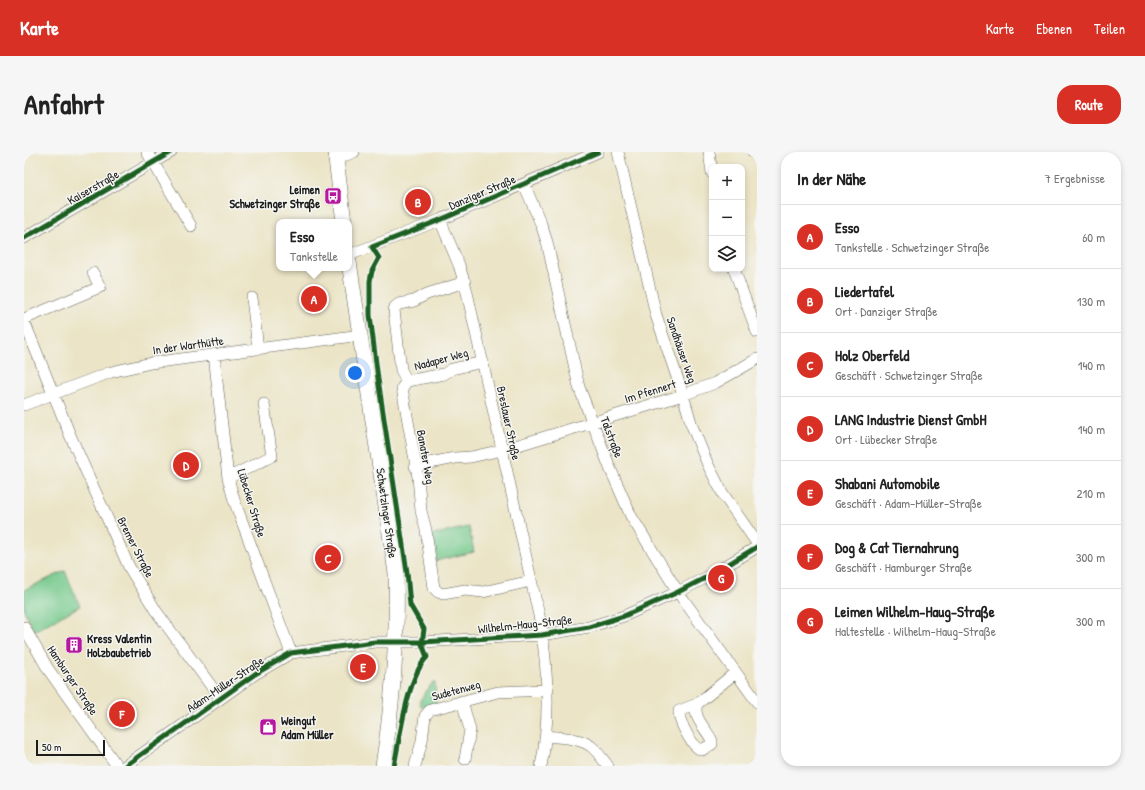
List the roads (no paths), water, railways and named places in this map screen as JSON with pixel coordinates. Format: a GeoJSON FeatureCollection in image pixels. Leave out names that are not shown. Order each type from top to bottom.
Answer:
{"type":"FeatureCollection","features":[{"type":"Feature","properties":{"kind":"main road"},"geometry":{"type":"LineString","coordinates":[[336,156],[344,219]]}},
{"type":"Feature","properties":{"kind":"main road","name":"Schwetzinger Straße"},"geometry":{"type":"LineString","coordinates":[[350,271],[396,573],[396,642],[392,707],[383,766]]}},
{"type":"Feature","properties":{"kind":"street"},"geometry":{"type":"LineString","coordinates":[[147,152],[191,226]]}},
{"type":"Feature","properties":{"kind":"street","name":"Kaiserstraße"},"geometry":{"type":"LineString","coordinates":[[24,238],[171,152]]}},
{"type":"Feature","properties":{"kind":"street"},"geometry":{"type":"LineString","coordinates":[[336,156],[354,152]]}},
{"type":"Feature","properties":{"kind":"street","name":"Danziger Straße"},"geometry":{"type":"LineString","coordinates":[[352,254],[440,220],[598,152]]}},
{"type":"Feature","properties":{"kind":"street","name":"Sandhäuser Weg"},"geometry":{"type":"LineString","coordinates":[[618,152],[656,315],[692,426],[708,465],[723,494],[757,543]]}},
{"type":"Feature","properties":{"kind":"street"},"geometry":{"type":"LineString","coordinates":[[709,152],[711,164]]}},
{"type":"Feature","properties":{"kind":"street"},"geometry":{"type":"LineString","coordinates":[[753,152],[757,155]]}},
{"type":"Feature","properties":{"kind":"street","name":"Talstraße"},"geometry":{"type":"LineString","coordinates":[[524,184],[547,242],[575,373],[610,468],[631,516],[678,592],[757,702]]}},
{"type":"Feature","properties":{"kind":"street","name":"Breslauer Straße"},"geometry":{"type":"LineString","coordinates":[[440,220],[465,282],[532,581],[542,635],[548,690],[546,736],[541,766]]}},
{"type":"Feature","properties":{"kind":"street"},"geometry":{"type":"LineString","coordinates":[[735,272],[757,332]]}},
{"type":"Feature","properties":{"kind":"street"},"geometry":{"type":"LineString","coordinates":[[24,320],[100,287],[93,273]]}},
{"type":"Feature","properties":{"kind":"street","name":"Banater Weg"},"geometry":{"type":"LineString","coordinates":[[465,282],[427,294],[414,301],[399,304],[394,308],[401,370],[407,381],[402,388],[416,466],[434,588],[443,594],[465,590],[483,592],[532,581]]}},
{"type":"Feature","properties":{"kind":"street"},"geometry":{"type":"LineString","coordinates":[[252,298],[258,348]]}},
{"type":"Feature","properties":{"kind":"street","name":"Bremer Straße"},"geometry":{"type":"LineString","coordinates":[[24,320],[70,435],[129,567],[156,611],[220,698]]}},
{"type":"Feature","properties":{"kind":"street","name":"In der Warthütte"},"geometry":{"type":"LineString","coordinates":[[24,405],[110,372],[151,363],[360,335]]}},
{"type":"Feature","properties":{"kind":"street","name":"Lübecker Straße"},"geometry":{"type":"LineString","coordinates":[[214,355],[228,478],[234,500],[291,653]]}},
{"type":"Feature","properties":{"kind":"street","name":"Im Pfennert"},"geometry":{"type":"LineString","coordinates":[[416,466],[455,458],[471,457],[502,450],[683,395],[715,384],[757,359]]}},
{"type":"Feature","properties":{"kind":"street","name":"Nadaper Weg"},"geometry":{"type":"LineString","coordinates":[[407,381],[444,374],[452,369],[482,362]]}},
{"type":"Feature","properties":{"kind":"street"},"geometry":{"type":"LineString","coordinates":[[228,478],[272,456],[264,404]]}},
{"type":"Feature","properties":{"kind":"street","name":"Wilhelm-Haug-Straße"},"geometry":{"type":"LineString","coordinates":[[396,642],[422,642],[542,635],[589,627],[624,616],[678,592],[709,576],[757,546]]}},
{"type":"Feature","properties":{"kind":"street","name":"Hamburger Straße"},"geometry":{"type":"LineString","coordinates":[[24,628],[48,669],[117,766]]}},
{"type":"Feature","properties":{"kind":"street","name":"Adam-Müller-Straße"},"geometry":{"type":"LineString","coordinates":[[125,766],[255,674],[291,653],[375,642],[396,642]]}},
{"type":"Feature","properties":{"kind":"street"},"geometry":{"type":"LineString","coordinates":[[697,704],[736,672]]}},
{"type":"Feature","properties":{"kind":"street","name":"Sudetenweg"},"geometry":{"type":"LineString","coordinates":[[415,766],[427,712],[498,692],[548,690]]}},
{"type":"Feature","properties":{"kind":"street"},"geometry":{"type":"LineString","coordinates":[[462,701],[470,730],[465,759]]}},
{"type":"Feature","properties":{"kind":"street"},"geometry":{"type":"LineString","coordinates":[[546,736],[585,742],[592,747],[608,766]]}},
{"type":"Feature","properties":{"kind":"place","name":"Leimen Schwetzinger Straße"},"geometry":{"type":"Point","coordinates":[333,196]}},
{"type":"Feature","properties":{"kind":"place","name":"Liedertafel"},"geometry":{"type":"Point","coordinates":[418,202]}},
{"type":"Feature","properties":{"kind":"place","name":"Esso"},"geometry":{"type":"Point","coordinates":[314,299]}},
{"type":"Feature","properties":{"kind":"place","name":"LANG Industrie Dienst GmbH"},"geometry":{"type":"Point","coordinates":[186,465]}},
{"type":"Feature","properties":{"kind":"place","name":"Holz Oberfeld"},"geometry":{"type":"Point","coordinates":[328,558]}},
{"type":"Feature","properties":{"kind":"place","name":"Leimen Wilhelm-Haug-Straße"},"geometry":{"type":"Point","coordinates":[721,578]}},
{"type":"Feature","properties":{"kind":"place","name":"Kress Valentin Holzbaubetrieb"},"geometry":{"type":"Point","coordinates":[74,645]}},
{"type":"Feature","properties":{"kind":"place","name":"Shabani Automobile"},"geometry":{"type":"Point","coordinates":[363,667]}},
{"type":"Feature","properties":{"kind":"place","name":"Dog & Cat Tiernahrung"},"geometry":{"type":"Point","coordinates":[122,714]}},
{"type":"Feature","properties":{"kind":"place","name":"Weingut Adam Müller"},"geometry":{"type":"Point","coordinates":[268,727]}}]}
